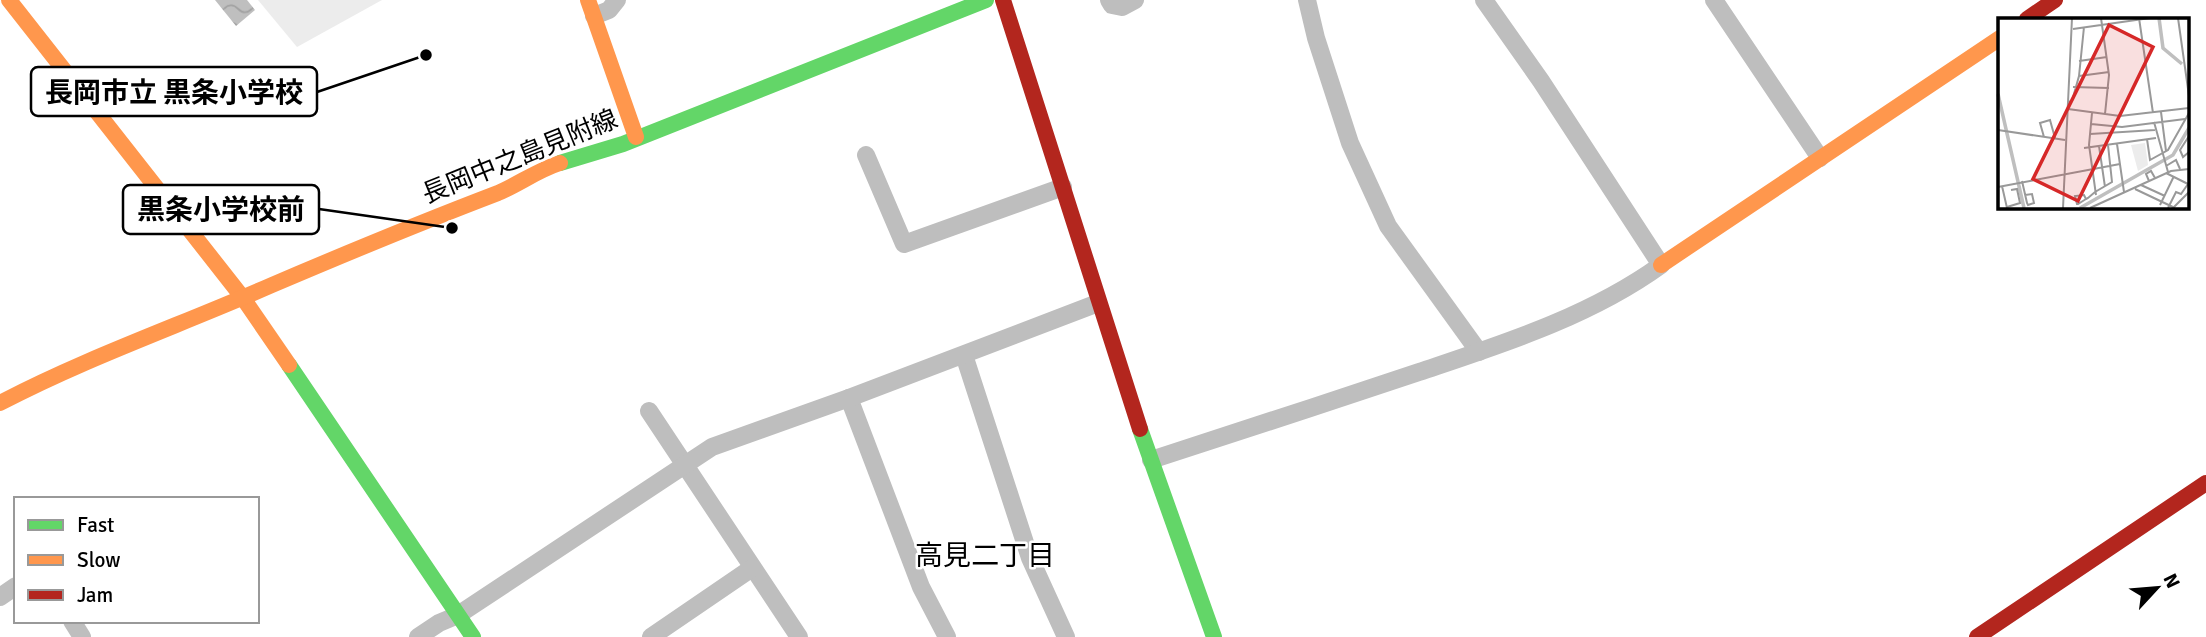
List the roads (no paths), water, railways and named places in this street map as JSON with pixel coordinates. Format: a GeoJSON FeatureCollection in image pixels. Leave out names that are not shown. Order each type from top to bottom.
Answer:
{"type":"FeatureCollection","features":[{"type":"Feature","properties":{"kind":"street"},"geometry":{"type":"LineString","coordinates":[[9,0],[243,298],[473,637]]}},
{"type":"Feature","properties":{"kind":"street"},"geometry":{"type":"LineString","coordinates":[[617,0],[609,10],[591,8],[636,137]]}},
{"type":"Feature","properties":{"kind":"street","name":"長岡中之島見附線"},"geometry":{"type":"LineString","coordinates":[[0,403],[53,375],[104,353],[243,298],[393,233],[502,191],[555,166],[624,144],[986,0]]}},
{"type":"Feature","properties":{"kind":"street"},"geometry":{"type":"LineString","coordinates":[[1003,0],[1098,303],[1181,551],[1214,637]]}},
{"type":"Feature","properties":{"kind":"street"},"geometry":{"type":"LineString","coordinates":[[1109,0],[1112,5],[1122,6],[1135,0]]}},
{"type":"Feature","properties":{"kind":"street"},"geometry":{"type":"LineString","coordinates":[[1307,0],[1316,38],[1350,143],[1388,226],[1479,352]]}},
{"type":"Feature","properties":{"kind":"street"},"geometry":{"type":"LineString","coordinates":[[1484,0],[1541,81],[1661,265]]}},
{"type":"Feature","properties":{"kind":"street"},"geometry":{"type":"LineString","coordinates":[[1714,0],[1820,158]]}},
{"type":"Feature","properties":{"kind":"street"},"geometry":{"type":"LineString","coordinates":[[2028,18],[2055,0]]}},
{"type":"Feature","properties":{"kind":"street"},"geometry":{"type":"LineString","coordinates":[[1151,460],[1479,352],[1595,304],[1636,282],[1998,39]]}},
{"type":"Feature","properties":{"kind":"street"},"geometry":{"type":"LineString","coordinates":[[866,155],[904,244],[1063,187]]}},
{"type":"Feature","properties":{"kind":"street"},"geometry":{"type":"LineString","coordinates":[[418,637],[439,623],[458,615],[712,447],[1098,303]]}},
{"type":"Feature","properties":{"kind":"street"},"geometry":{"type":"LineString","coordinates":[[964,355],[1030,558],[1066,637]]}},
{"type":"Feature","properties":{"kind":"street"},"geometry":{"type":"LineString","coordinates":[[849,398],[921,587],[947,637]]}},
{"type":"Feature","properties":{"kind":"street"},"geometry":{"type":"LineString","coordinates":[[649,411],[799,637]]}},
{"type":"Feature","properties":{"kind":"street"},"geometry":{"type":"LineString","coordinates":[[1976,637],[2206,484]]}},
{"type":"Feature","properties":{"kind":"street"},"geometry":{"type":"LineString","coordinates":[[651,637],[752,568]]}},
{"type":"Feature","properties":{"kind":"water"},"geometry":{"type":"Polygon","coordinates":[[[215,0],[247,0],[255,10],[236,26],[215,0]]]}},
{"type":"Feature","properties":{"kind":"place","name":"長岡市立 黒条小学校"},"geometry":{"type":"Point","coordinates":[426,55]}},
{"type":"Feature","properties":{"kind":"place","name":"黒条小学校前"},"geometry":{"type":"Point","coordinates":[452,228]}},
{"type":"Feature","properties":{"kind":"district","name":"高見二丁目"},"geometry":{"type":"Point","coordinates":[985,556]}}]}
